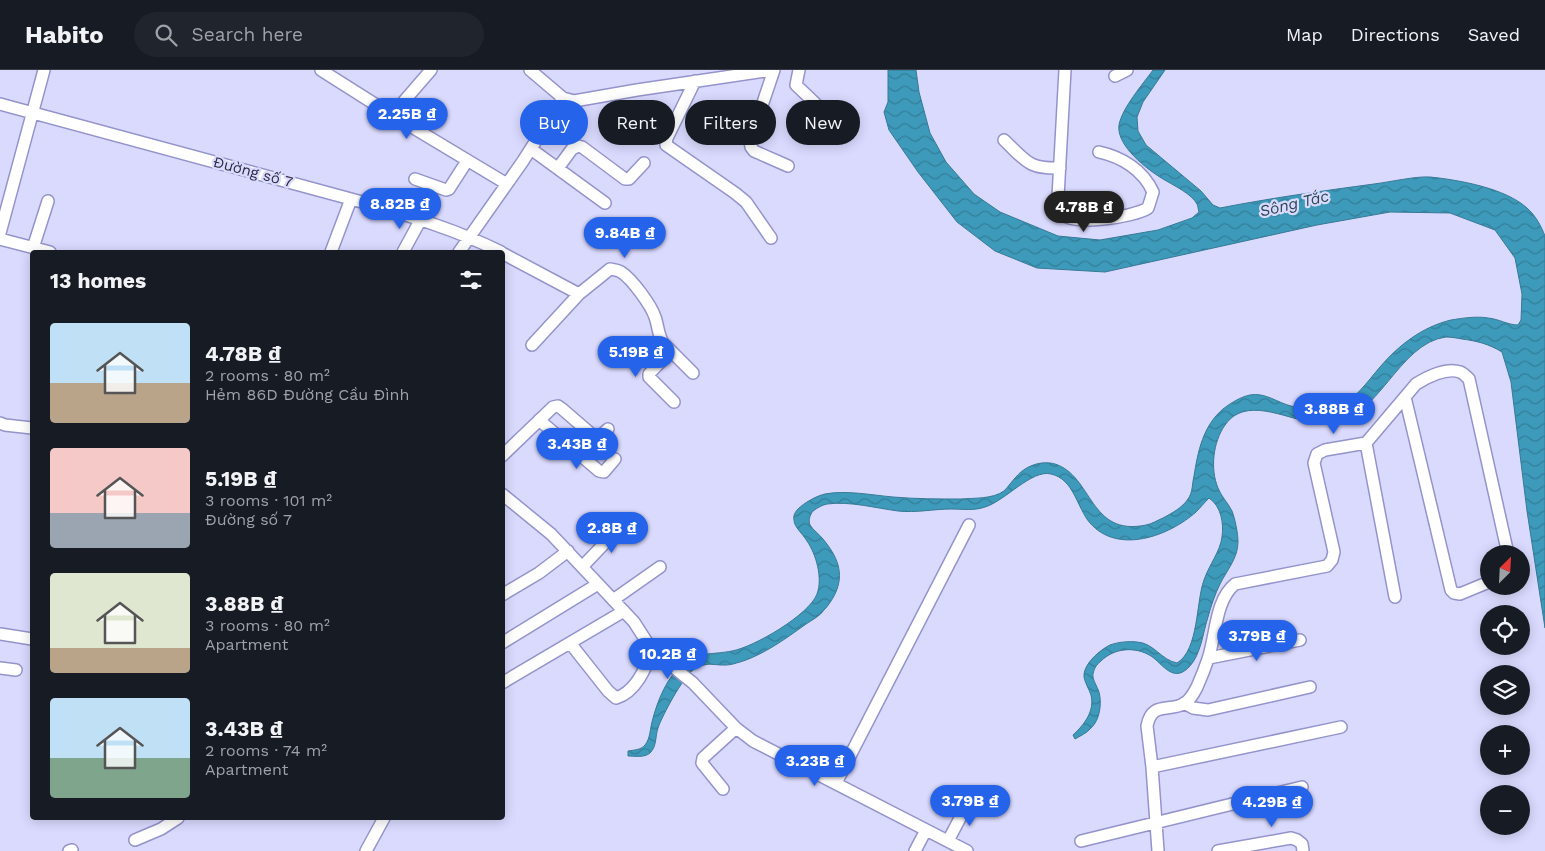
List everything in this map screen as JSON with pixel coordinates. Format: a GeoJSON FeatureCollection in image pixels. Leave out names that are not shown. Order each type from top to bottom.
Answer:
{"type":"FeatureCollection","features":[{"type":"Feature","properties":{"kind":"street"},"geometry":{"type":"LineString","coordinates":[[0,232],[44,70]]}},
{"type":"Feature","properties":{"kind":"street"},"geometry":{"type":"LineString","coordinates":[[392,115],[430,70]]}},
{"type":"Feature","properties":{"kind":"street"},"geometry":{"type":"LineString","coordinates":[[530,70],[563,98],[574,101],[773,70],[750,141],[754,151],[788,166]]}},
{"type":"Feature","properties":{"kind":"street"},"geometry":{"type":"LineString","coordinates":[[799,70],[796,85],[812,100]]}},
{"type":"Feature","properties":{"kind":"street"},"geometry":{"type":"LineString","coordinates":[[1065,70],[1058,197],[1059,209],[1063,216],[1099,220],[1133,214],[1148,208],[1153,192],[1149,183],[1136,169],[1113,155],[1099,152]]}},
{"type":"Feature","properties":{"kind":"street"},"geometry":{"type":"LineString","coordinates":[[1115,76],[1127,70]]}},
{"type":"Feature","properties":{"kind":"street"},"geometry":{"type":"LineString","coordinates":[[328,72],[392,115],[507,184]]}},
{"type":"Feature","properties":{"kind":"street"},"geometry":{"type":"LineString","coordinates":[[695,82],[667,138],[666,144],[746,202],[771,238]]}},
{"type":"Feature","properties":{"kind":"street"},"geometry":{"type":"LineString","coordinates":[[460,250],[531,149],[563,98]]}},
{"type":"Feature","properties":{"kind":"street","name":"Đường số 7"},"geometry":{"type":"LineString","coordinates":[[0,104],[421,219],[470,237],[496,250]]}},
{"type":"Feature","properties":{"kind":"street"},"geometry":{"type":"LineString","coordinates":[[1004,140],[1031,165],[1044,168],[1060,168]]}},
{"type":"Feature","properties":{"kind":"street"},"geometry":{"type":"LineString","coordinates":[[558,168],[572,149],[578,146],[625,179],[629,179],[644,163]]}},
{"type":"Feature","properties":{"kind":"street"},"geometry":{"type":"LineString","coordinates":[[531,149],[605,203]]}},
{"type":"Feature","properties":{"kind":"street"},"geometry":{"type":"LineString","coordinates":[[415,179],[446,190],[450,189],[467,161]]}},
{"type":"Feature","properties":{"kind":"street"},"geometry":{"type":"LineString","coordinates":[[332,250],[351,199]]}},
{"type":"Feature","properties":{"kind":"street"},"geometry":{"type":"LineString","coordinates":[[33,248],[48,201]]}},
{"type":"Feature","properties":{"kind":"street"},"geometry":{"type":"LineString","coordinates":[[404,250],[421,219]]}},
{"type":"Feature","properties":{"kind":"street"},"geometry":{"type":"LineString","coordinates":[[0,239],[42,250]]}},
{"type":"Feature","properties":{"kind":"street","name":"Đường số 7"},"geometry":{"type":"LineString","coordinates":[[505,255],[579,294]]}},
{"type":"Feature","properties":{"kind":"street"},"geometry":{"type":"LineString","coordinates":[[532,345],[579,294],[610,269],[617,270],[624,274],[640,293],[654,314],[660,339],[693,373]]}},
{"type":"Feature","properties":{"kind":"street"},"geometry":{"type":"LineString","coordinates":[[671,351],[649,374],[649,377],[674,402]]}},
{"type":"Feature","properties":{"kind":"street"},"geometry":{"type":"LineString","coordinates":[[1158,851],[1148,720],[1156,710],[1184,704],[1194,693],[1209,658],[1217,619],[1224,598],[1230,588],[1235,584],[1327,566],[1332,560],[1334,552],[1314,463],[1317,454],[1324,450],[1366,443],[1421,381],[1447,371],[1460,372],[1469,379],[1506,545]]}},
{"type":"Feature","properties":{"kind":"street"},"geometry":{"type":"LineString","coordinates":[[1405,397],[1451,590],[1454,593],[1460,594],[1480,586]]}},
{"type":"Feature","properties":{"kind":"street"},"geometry":{"type":"LineString","coordinates":[[505,453],[553,406],[558,406],[594,437],[600,438],[608,429]]}},
{"type":"Feature","properties":{"kind":"street"},"geometry":{"type":"LineString","coordinates":[[539,420],[599,471],[604,472],[607,470],[615,459]]}},
{"type":"Feature","properties":{"kind":"street"},"geometry":{"type":"LineString","coordinates":[[0,423],[30,428]]}},
{"type":"Feature","properties":{"kind":"street"},"geometry":{"type":"LineString","coordinates":[[1366,443],[1395,596]]}},
{"type":"Feature","properties":{"kind":"street"},"geometry":{"type":"LineString","coordinates":[[505,496],[551,534],[568,551],[634,622],[656,653],[694,683],[736,728],[753,741],[967,851]]}},
{"type":"Feature","properties":{"kind":"street"},"geometry":{"type":"LineString","coordinates":[[582,567],[623,524]]}},
{"type":"Feature","properties":{"kind":"street"},"geometry":{"type":"LineString","coordinates":[[836,783],[969,525]]}},
{"type":"Feature","properties":{"kind":"street"},"geometry":{"type":"LineString","coordinates":[[505,593],[539,573],[568,551]]}},
{"type":"Feature","properties":{"kind":"street"},"geometry":{"type":"LineString","coordinates":[[613,600],[660,567]]}},
{"type":"Feature","properties":{"kind":"street"},"geometry":{"type":"LineString","coordinates":[[505,641],[598,584]]}},
{"type":"Feature","properties":{"kind":"street"},"geometry":{"type":"LineString","coordinates":[[505,681],[624,611]]}},
{"type":"Feature","properties":{"kind":"street"},"geometry":{"type":"LineString","coordinates":[[0,634],[30,639]]}},
{"type":"Feature","properties":{"kind":"street"},"geometry":{"type":"LineString","coordinates":[[1209,658],[1300,640]]}},
{"type":"Feature","properties":{"kind":"street"},"geometry":{"type":"LineString","coordinates":[[570,643],[608,691],[616,698],[633,686],[656,653]]}},
{"type":"Feature","properties":{"kind":"street"},"geometry":{"type":"LineString","coordinates":[[0,668],[16,670]]}},
{"type":"Feature","properties":{"kind":"street"},"geometry":{"type":"LineString","coordinates":[[1184,704],[1193,708],[1208,710],[1310,687]]}},
{"type":"Feature","properties":{"kind":"street"},"geometry":{"type":"LineString","coordinates":[[1152,767],[1340,727]]}},
{"type":"Feature","properties":{"kind":"street"},"geometry":{"type":"LineString","coordinates":[[723,789],[702,763],[703,758],[736,728]]}},
{"type":"Feature","properties":{"kind":"street"},"geometry":{"type":"LineString","coordinates":[[1081,841],[1302,787]]}},
{"type":"Feature","properties":{"kind":"street"},"geometry":{"type":"LineString","coordinates":[[948,841],[969,801]]}},
{"type":"Feature","properties":{"kind":"street"},"geometry":{"type":"LineString","coordinates":[[135,840],[161,829],[175,820]]}},
{"type":"Feature","properties":{"kind":"street"},"geometry":{"type":"LineString","coordinates":[[366,851],[383,820]]}},
{"type":"Feature","properties":{"kind":"street"},"geometry":{"type":"LineString","coordinates":[[915,851],[926,830]]}},
{"type":"Feature","properties":{"kind":"street"},"geometry":{"type":"LineString","coordinates":[[1218,851],[1291,838],[1302,844],[1304,851]]}},
{"type":"Feature","properties":{"kind":"water","name":"Sông Tắc"},"geometry":{"type":"Polygon","coordinates":[[[888,70],[916,70],[919,92],[930,133],[946,162],[974,194],[1000,212],[1058,236],[1100,240],[1158,230],[1192,218],[1199,212],[1195,200],[1157,175],[1134,156],[1122,141],[1119,133],[1119,125],[1124,111],[1153,70],[1165,70],[1143,102],[1137,117],[1138,131],[1146,145],[1201,191],[1213,205],[1220,208],[1410,178],[1430,177],[1454,180],[1494,190],[1518,201],[1527,208],[1538,221],[1545,236],[1545,628],[1527,511],[1511,382],[1502,352],[1478,342],[1446,337],[1429,342],[1414,353],[1362,409],[1347,418],[1331,422],[1314,422],[1254,410],[1233,416],[1225,425],[1215,447],[1214,473],[1219,491],[1233,514],[1238,548],[1215,596],[1196,656],[1189,667],[1183,672],[1178,673],[1173,673],[1151,656],[1138,651],[1118,651],[1106,657],[1097,665],[1093,674],[1100,696],[1098,716],[1094,725],[1089,730],[1075,739],[1073,735],[1088,717],[1092,701],[1084,672],[1089,662],[1102,650],[1116,643],[1137,642],[1148,645],[1166,659],[1177,663],[1184,657],[1193,637],[1201,589],[1222,537],[1221,515],[1213,501],[1209,498],[1185,521],[1172,528],[1158,534],[1129,540],[1101,533],[1090,523],[1065,482],[1051,474],[1035,476],[993,504],[977,509],[905,511],[845,503],[821,506],[813,511],[809,523],[836,558],[839,572],[838,586],[827,607],[818,616],[771,648],[752,657],[733,664],[708,664],[693,670],[679,688],[664,715],[658,728],[655,744],[650,753],[645,756],[628,756],[628,751],[639,749],[647,743],[660,698],[673,674],[679,668],[697,657],[732,651],[766,637],[792,620],[812,602],[819,588],[818,566],[810,546],[794,523],[794,517],[803,504],[814,498],[825,494],[841,492],[919,499],[989,497],[1004,491],[1020,473],[1029,467],[1039,463],[1050,463],[1067,471],[1077,480],[1093,504],[1113,522],[1127,526],[1148,524],[1173,512],[1188,499],[1192,491],[1200,448],[1206,431],[1216,416],[1236,400],[1256,394],[1302,409],[1334,408],[1354,396],[1403,344],[1430,327],[1451,320],[1479,317],[1518,325],[1521,320],[1522,294],[1515,258],[1495,230],[1450,213],[1390,212],[1317,225],[1105,272],[1037,268],[995,251],[957,222],[918,172],[889,130],[884,112],[888,102],[888,70]]]}}]}
